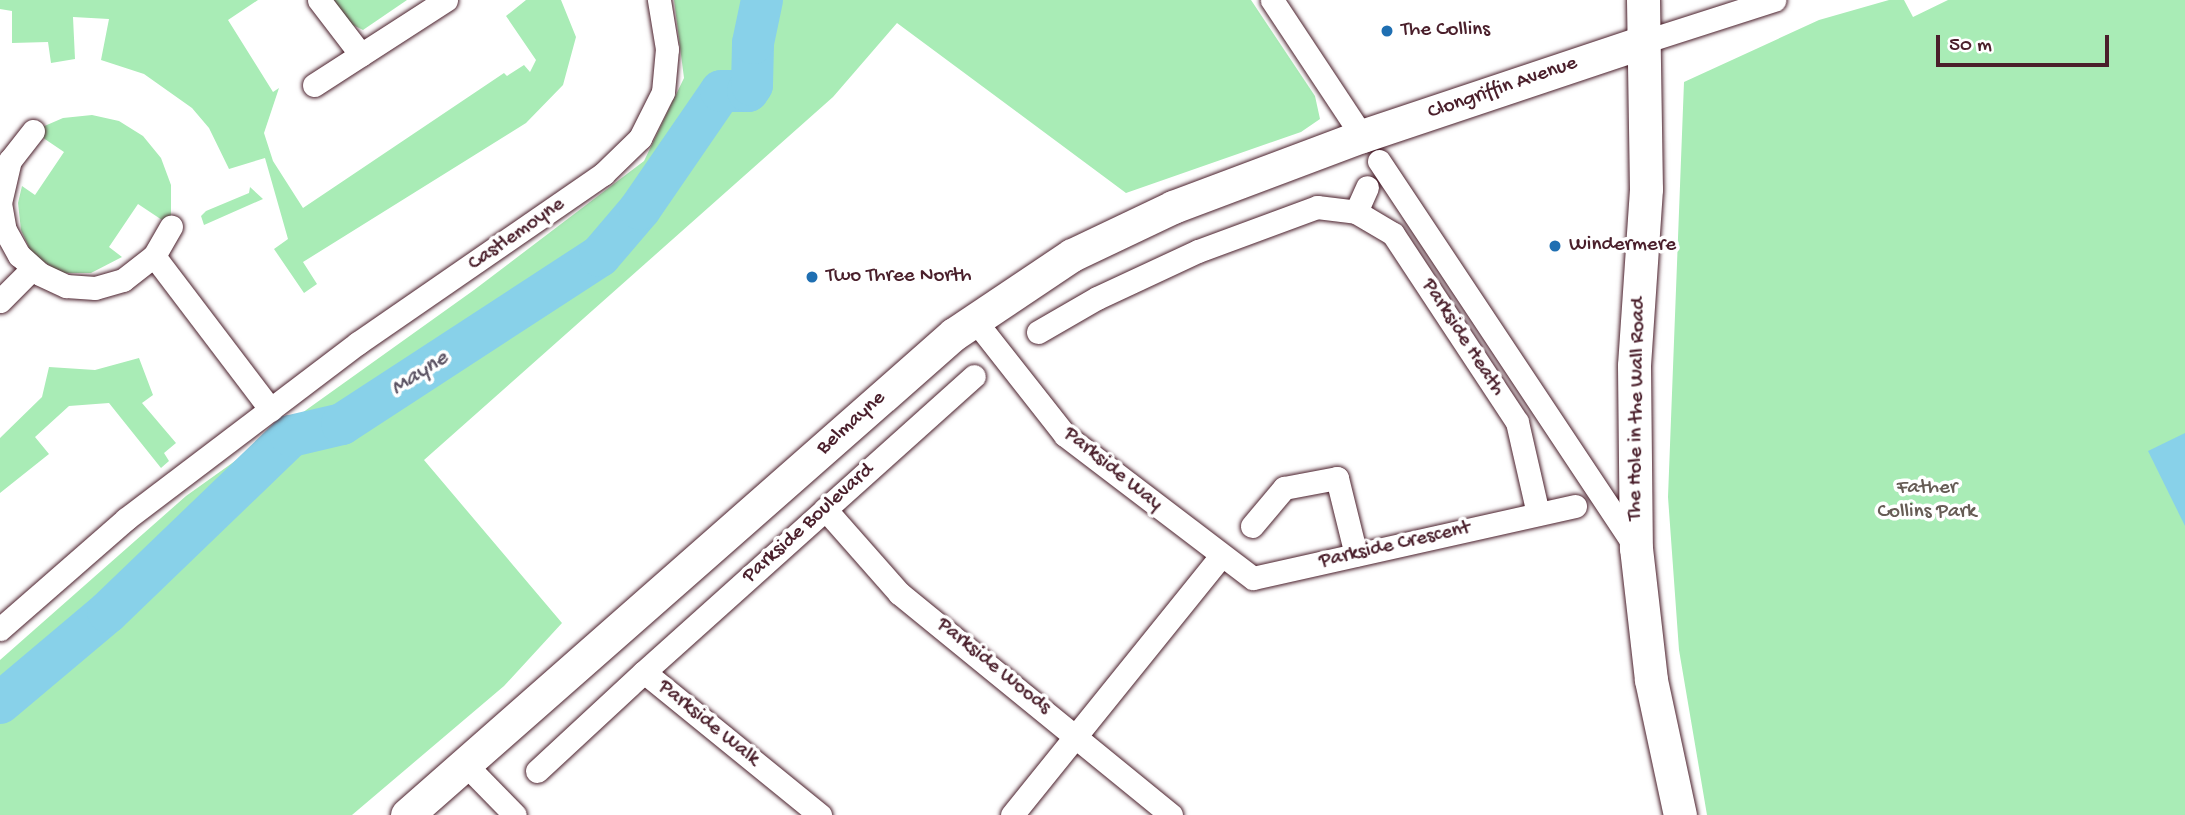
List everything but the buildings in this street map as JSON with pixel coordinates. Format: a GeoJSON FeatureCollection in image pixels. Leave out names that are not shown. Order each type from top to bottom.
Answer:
{"type":"FeatureCollection","features":[{"type":"Feature","properties":{"kind":"street"},"geometry":{"type":"LineString","coordinates":[[319,0],[361,55]]}},
{"type":"Feature","properties":{"kind":"street"},"geometry":{"type":"LineString","coordinates":[[314,85],[446,0]]}},
{"type":"Feature","properties":{"kind":"street","name":"Castlemoyne"},"geometry":{"type":"LineString","coordinates":[[0,629],[126,519],[358,343],[603,174],[640,138],[657,109],[666,76],[659,0]]}},
{"type":"Feature","properties":{"kind":"street"},"geometry":{"type":"LineString","coordinates":[[1272,0],[1636,548]]}},
{"type":"Feature","properties":{"kind":"street","name":"The Hole in the Wall Road"},"geometry":{"type":"LineString","coordinates":[[1643,0],[1646,189],[1634,366],[1636,548],[1651,680],[1680,815]]}},
{"type":"Feature","properties":{"kind":"street"},"geometry":{"type":"LineString","coordinates":[[1643,42],[1774,0]]}},
{"type":"Feature","properties":{"kind":"street","name":"Clongriffin Avenue"},"geometry":{"type":"LineString","coordinates":[[1370,149],[1643,42]]}},
{"type":"Feature","properties":{"kind":"street"},"geometry":{"type":"LineString","coordinates":[[33,131],[5,157],[0,203],[5,230],[32,269],[66,286],[95,288],[123,280],[154,256],[171,226]]}},
{"type":"Feature","properties":{"kind":"street","name":"Belmayne"},"geometry":{"type":"LineString","coordinates":[[407,815],[973,318],[1072,255],[1173,207],[1370,149]]}},
{"type":"Feature","properties":{"kind":"street"},"geometry":{"type":"LineString","coordinates":[[1038,332],[1097,298],[1198,251],[1317,207],[1356,212],[1367,187]]}},
{"type":"Feature","properties":{"kind":"street","name":"Parkside Heath"},"geometry":{"type":"LineString","coordinates":[[1356,212],[1393,234],[1517,422],[1538,514]]}},
{"type":"Feature","properties":{"kind":"street"},"geometry":{"type":"LineString","coordinates":[[154,256],[271,410]]}},
{"type":"Feature","properties":{"kind":"street"},"geometry":{"type":"LineString","coordinates":[[0,301],[32,269]]}},
{"type":"Feature","properties":{"kind":"street","name":"Parkside Way"},"geometry":{"type":"LineString","coordinates":[[973,318],[1065,435],[1214,552]]}},
{"type":"Feature","properties":{"kind":"street","name":"Parkside Boulevard"},"geometry":{"type":"LineString","coordinates":[[644,672],[974,376]]}},
{"type":"Feature","properties":{"kind":"street"},"geometry":{"type":"LineString","coordinates":[[1252,526],[1284,488],[1337,478],[1356,555]]}},
{"type":"Feature","properties":{"kind":"street","name":"Parkside Crescent"},"geometry":{"type":"LineString","coordinates":[[1214,552],[1253,578],[1575,506]]}},
{"type":"Feature","properties":{"kind":"street","name":"Parkside Woods"},"geometry":{"type":"LineString","coordinates":[[825,509],[899,593],[1077,735],[1171,815]]}},
{"type":"Feature","properties":{"kind":"street"},"geometry":{"type":"LineString","coordinates":[[1012,815],[1077,735],[1214,552]]}},
{"type":"Feature","properties":{"kind":"street","name":"Parkside Walk"},"geometry":{"type":"LineString","coordinates":[[537,771],[644,672],[820,815]]}},
{"type":"Feature","properties":{"kind":"street"},"geometry":{"type":"LineString","coordinates":[[465,764],[515,815]]}},
{"type":"Feature","properties":{"kind":"green space"},"geometry":{"type":"Polygon","coordinates":[[[0,0],[258,0],[228,20],[273,92],[279,88],[264,133],[273,161],[303,208],[504,73],[507,76],[524,65],[530,72],[536,60],[506,16],[526,0],[561,0],[576,37],[563,85],[526,123],[303,262],[317,284],[304,293],[274,249],[288,239],[265,158],[229,169],[209,128],[192,108],[144,74],[101,60],[109,19],[73,17],[75,59],[51,63],[48,42],[12,43],[12,11],[0,9],[0,0]]]}},
{"type":"Feature","properties":{"kind":"green space"},"geometry":{"type":"Polygon","coordinates":[[[334,0],[407,0],[363,30],[349,23],[334,0]]]}},
{"type":"Feature","properties":{"kind":"green space"},"geometry":{"type":"Polygon","coordinates":[[[674,0],[1251,0],[1315,96],[1320,119],[1301,132],[1126,193],[897,23],[833,97],[424,460],[562,623],[504,686],[352,815],[0,815],[0,660],[186,496],[474,290],[644,161],[684,78],[674,0]]]}},
{"type":"Feature","properties":{"kind":"green space","name":"Father Collins Park"},"geometry":{"type":"Polygon","coordinates":[[[1889,0],[1904,0],[1913,17],[1948,0],[2185,0],[2185,815],[1707,815],[1679,650],[1668,497],[1684,82],[1819,20],[1889,0]]]}},
{"type":"Feature","properties":{"kind":"green space"},"geometry":{"type":"Polygon","coordinates":[[[92,115],[119,121],[143,136],[161,158],[171,185],[171,226],[138,204],[109,247],[122,257],[91,273],[61,273],[32,254],[21,230],[18,203],[22,186],[35,195],[64,152],[33,131],[63,118],[92,115]]]}},
{"type":"Feature","properties":{"kind":"green space"},"geometry":{"type":"Polygon","coordinates":[[[250,187],[263,199],[204,225],[201,216],[206,211],[249,193],[250,187]]]}},
{"type":"Feature","properties":{"kind":"green space"},"geometry":{"type":"Polygon","coordinates":[[[139,358],[153,395],[142,403],[176,443],[164,453],[169,461],[161,468],[109,403],[69,406],[35,437],[49,454],[0,493],[0,438],[42,397],[49,367],[95,370],[139,358]]]}},
{"type":"Feature","properties":{"kind":"water"},"geometry":{"type":"Polygon","coordinates":[[[2185,433],[2185,526],[2148,451],[2185,433]]]}},
{"type":"Feature","properties":{"kind":"waterway","name":"Mayne"},"geometry":{"type":"LineString","coordinates":[[0,703],[108,612],[291,436],[342,424],[600,256],[640,209],[721,91],[748,91],[752,85],[753,43],[762,0]]}},
{"type":"Feature","properties":{"kind":"place","name":"The Collins"},"geometry":{"type":"Point","coordinates":[1387,31]}},
{"type":"Feature","properties":{"kind":"place","name":"Windermere"},"geometry":{"type":"Point","coordinates":[1555,246]}},
{"type":"Feature","properties":{"kind":"place","name":"Two Three North"},"geometry":{"type":"Point","coordinates":[812,277]}}]}
